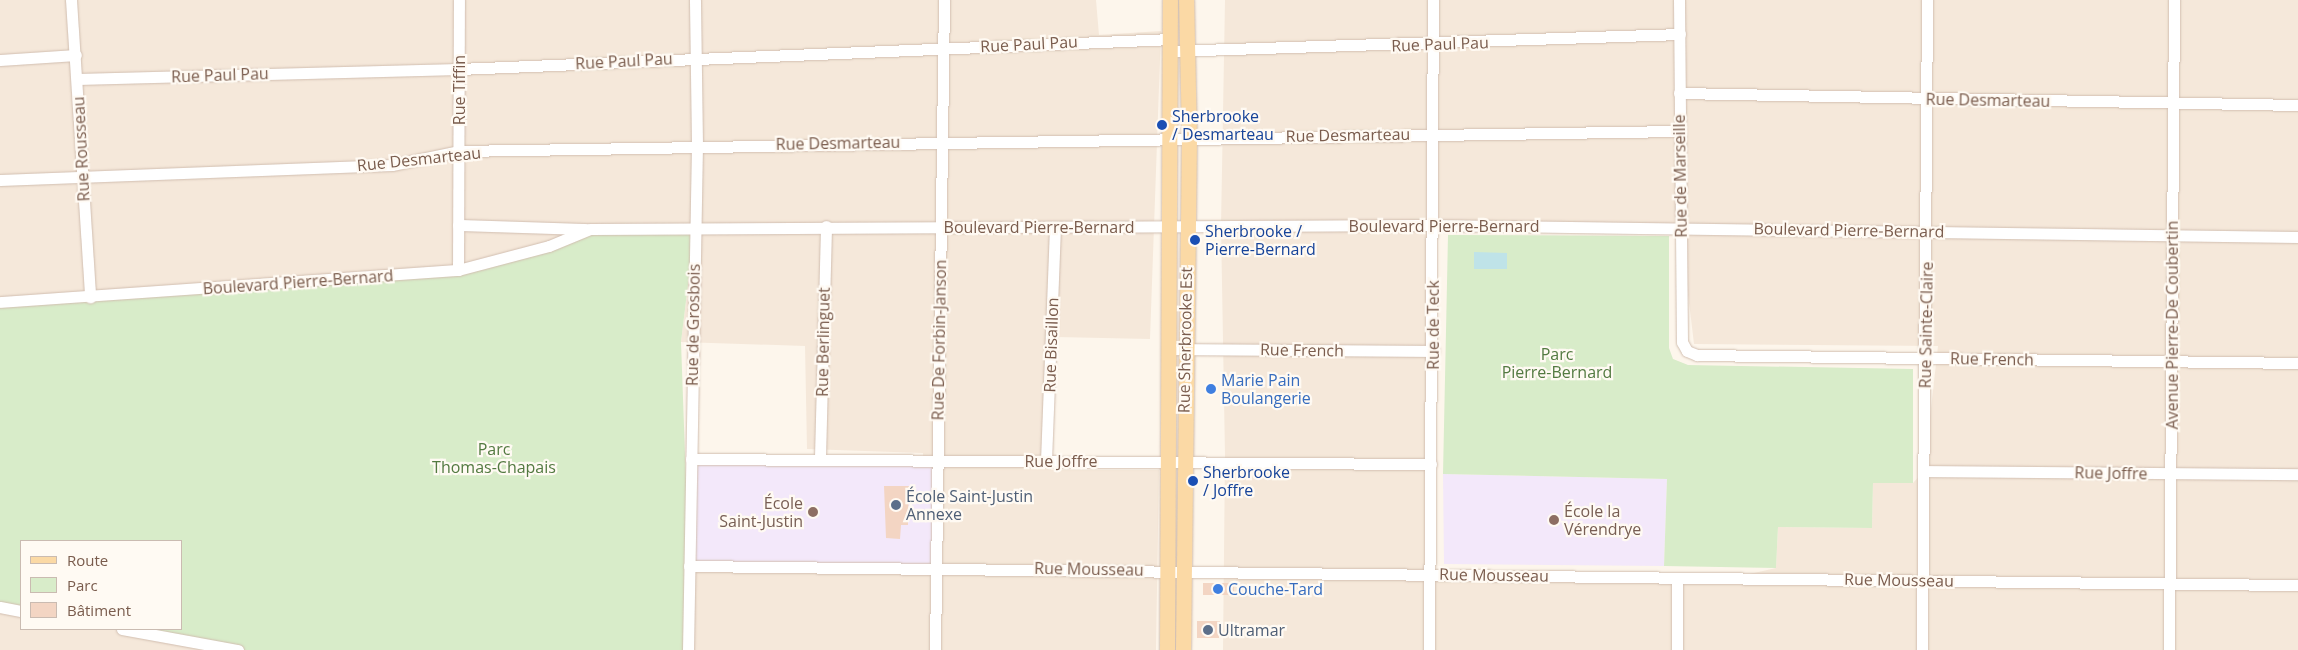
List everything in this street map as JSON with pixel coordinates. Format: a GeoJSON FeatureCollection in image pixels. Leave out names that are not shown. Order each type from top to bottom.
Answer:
{"type":"FeatureCollection","features":[{"type":"Feature","properties":{"kind":"main road","name":"Rue Sherbrooke Est"},"geometry":{"type":"LineString","coordinates":[[1170,0],[1172,139],[1179,227]]}},
{"type":"Feature","properties":{"kind":"main road","name":"Rue Sherbrooke Est"},"geometry":{"type":"LineString","coordinates":[[1183,650],[1176,570],[1176,461],[1179,227],[1189,138],[1186,0]]}},
{"type":"Feature","properties":{"kind":"main road","name":"Rue Sherbrooke Est"},"geometry":{"type":"LineString","coordinates":[[1167,650],[1176,570]]}},
{"type":"Feature","properties":{"kind":"street","name":"Rue Rousseau"},"geometry":{"type":"LineString","coordinates":[[71,0],[90,297]]}},
{"type":"Feature","properties":{"kind":"street","name":"Rue Tiffin"},"geometry":{"type":"LineString","coordinates":[[458,270],[459,0]]}},
{"type":"Feature","properties":{"kind":"street","name":"Rue de Grosbois"},"geometry":{"type":"LineString","coordinates":[[688,650],[696,145],[695,0]]}},
{"type":"Feature","properties":{"kind":"street","name":"Rue De Forbin-Janson"},"geometry":{"type":"LineString","coordinates":[[935,650],[944,0]]}},
{"type":"Feature","properties":{"kind":"street","name":"Rue de Teck"},"geometry":{"type":"LineString","coordinates":[[1429,650],[1434,351],[1433,0]]}},
{"type":"Feature","properties":{"kind":"street","name":"Rue de Marseille"},"geometry":{"type":"LineString","coordinates":[[1679,0],[1678,131],[1682,342],[1687,351]]}},
{"type":"Feature","properties":{"kind":"street","name":"Rue Sainte-Claire"},"geometry":{"type":"LineString","coordinates":[[1922,650],[1927,232],[1927,0]]}},
{"type":"Feature","properties":{"kind":"street","name":"Avenue Pierre-De Coubertin"},"geometry":{"type":"LineString","coordinates":[[2169,650],[2174,0]]}},
{"type":"Feature","properties":{"kind":"street","name":"Rue Paul Pau"},"geometry":{"type":"LineString","coordinates":[[77,79],[459,69],[696,57],[943,49],[1171,45],[1187,51],[1433,45],[1680,34]]}},
{"type":"Feature","properties":{"kind":"street"},"geometry":{"type":"LineString","coordinates":[[0,60],[76,55]]}},
{"type":"Feature","properties":{"kind":"street","name":"Rue Desmarteau"},"geometry":{"type":"LineString","coordinates":[[1679,93],[2298,105]]}},
{"type":"Feature","properties":{"kind":"street","name":"Rue Desmarteau"},"geometry":{"type":"LineString","coordinates":[[0,180],[81,175],[392,165],[459,152],[696,145],[1678,131]]}},
{"type":"Feature","properties":{"kind":"street","name":"Boulevard Pierre-Bernard"},"geometry":{"type":"LineString","coordinates":[[458,225],[590,229],[826,226],[1055,228],[1434,225],[1680,226],[2172,237],[2298,237]]}},
{"type":"Feature","properties":{"kind":"street","name":"Rue Berlinguet"},"geometry":{"type":"LineString","coordinates":[[820,457],[826,226]]}},
{"type":"Feature","properties":{"kind":"street","name":"Rue Bisaillon"},"geometry":{"type":"LineString","coordinates":[[1046,462],[1055,228]]}},
{"type":"Feature","properties":{"kind":"street","name":"Boulevard Pierre-Bernard"},"geometry":{"type":"LineString","coordinates":[[0,302],[458,270],[549,246],[590,229]]}},
{"type":"Feature","properties":{"kind":"street","name":"Rue French"},"geometry":{"type":"LineString","coordinates":[[1177,349],[1434,351]]}},
{"type":"Feature","properties":{"kind":"street","name":"Rue French"},"geometry":{"type":"LineString","coordinates":[[1687,351],[1697,354],[2298,363]]}},
{"type":"Feature","properties":{"kind":"street","name":"Rue Joffre"},"geometry":{"type":"LineString","coordinates":[[691,459],[820,457],[1046,462],[1176,461],[1431,464]]}},
{"type":"Feature","properties":{"kind":"street","name":"Rue Joffre"},"geometry":{"type":"LineString","coordinates":[[1924,471],[2298,474]]}},
{"type":"Feature","properties":{"kind":"street","name":"Rue Mousseau"},"geometry":{"type":"LineString","coordinates":[[689,566],[936,567],[2298,585]]}},
{"type":"Feature","properties":{"kind":"street"},"geometry":{"type":"LineString","coordinates":[[1677,650],[1678,578]]}},
{"type":"Feature","properties":{"kind":"street"},"geometry":{"type":"LineString","coordinates":[[0,607],[20,610]]}},
{"type":"Feature","properties":{"kind":"street"},"geometry":{"type":"LineString","coordinates":[[127,630],[205,647],[238,650]]}},
{"type":"Feature","properties":{"kind":"shaded area"},"geometry":{"type":"Polygon","coordinates":[[[0,0],[1096,0],[1099,35],[1161,31],[1150,339],[1056,337],[1051,470],[1159,470],[1156,650],[688,650],[689,566],[921,559],[923,453],[807,449],[805,346],[681,342],[695,227],[458,270],[0,302],[0,0]]]}},
{"type":"Feature","properties":{"kind":"shaded area"},"geometry":{"type":"Polygon","coordinates":[[[1225,0],[2298,0],[2298,650],[1223,650],[1225,456],[1221,226],[1225,0]],[[1434,227],[1430,574],[1732,578],[1776,568],[1778,527],[1872,528],[1873,483],[1913,483],[1924,471],[1938,346],[1694,344],[1680,227],[1434,227]]]}},
{"type":"Feature","properties":{"kind":"shaded area","name":"École Saint-Justin"},"geometry":{"type":"Polygon","coordinates":[[[691,459],[937,459],[936,567],[689,566],[691,459]]]}},
{"type":"Feature","properties":{"kind":"shaded area","name":"École la Vérendrye"},"geometry":{"type":"Polygon","coordinates":[[[1443,474],[1667,479],[1664,566],[1444,564],[1443,474]]]}},
{"type":"Feature","properties":{"kind":"shaded area"},"geometry":{"type":"Polygon","coordinates":[[[0,608],[20,612],[20,630],[122,630],[233,650],[0,650],[0,608]]]}},
{"type":"Feature","properties":{"kind":"green space","name":"Parc Thomas-Chapais"},"geometry":{"type":"Polygon","coordinates":[[[695,227],[681,342],[689,566],[688,650],[233,650],[122,630],[182,630],[182,540],[20,540],[20,612],[0,608],[0,302],[458,270],[590,229],[695,227]]]}},
{"type":"Feature","properties":{"kind":"green space","name":"Parc Pierre-Bernard"},"geometry":{"type":"Polygon","coordinates":[[[1448,235],[1669,236],[1669,348],[1673,359],[1688,365],[1913,369],[1913,483],[1873,483],[1872,528],[1778,527],[1776,568],[1664,566],[1667,479],[1443,474],[1448,235]]]}},
{"type":"Feature","properties":{"kind":"water"},"geometry":{"type":"Polygon","coordinates":[[[1474,252],[1507,253],[1507,269],[1474,269],[1474,252]]]}},
{"type":"Feature","properties":{"kind":"building","name":"École Saint-Justin Annexe"},"geometry":{"type":"Polygon","coordinates":[[[884,486],[909,486],[908,525],[901,525],[900,539],[886,538],[884,486]]]}},
{"type":"Feature","properties":{"kind":"building","name":"Couche-Tard"},"geometry":{"type":"Polygon","coordinates":[[[1203,583],[1234,583],[1234,595],[1203,595],[1203,583]]]}},
{"type":"Feature","properties":{"kind":"building","name":"Ultramar"},"geometry":{"type":"Polygon","coordinates":[[[1197,621],[1220,621],[1219,638],[1197,638],[1197,621]]]}},
{"type":"Feature","properties":{"kind":"place","name":"Sherbrooke / Desmarteau"},"geometry":{"type":"Point","coordinates":[1162,125]}},
{"type":"Feature","properties":{"kind":"place","name":"Sherbrooke / Pierre-Bernard"},"geometry":{"type":"Point","coordinates":[1195,240]}},
{"type":"Feature","properties":{"kind":"place","name":"Marie Pain Boulangerie"},"geometry":{"type":"Point","coordinates":[1211,389]}},
{"type":"Feature","properties":{"kind":"place","name":"Sherbrooke / Joffre"},"geometry":{"type":"Point","coordinates":[1193,481]}},
{"type":"Feature","properties":{"kind":"place","name":"École Saint-Justin Annexe"},"geometry":{"type":"Point","coordinates":[896,505]}},
{"type":"Feature","properties":{"kind":"place","name":"École Saint-Justin"},"geometry":{"type":"Point","coordinates":[813,512]}},
{"type":"Feature","properties":{"kind":"place","name":"École la Vérendrye"},"geometry":{"type":"Point","coordinates":[1554,520]}},
{"type":"Feature","properties":{"kind":"place","name":"Couche-Tard"},"geometry":{"type":"Point","coordinates":[1218,589]}},
{"type":"Feature","properties":{"kind":"place","name":"Ultramar"},"geometry":{"type":"Point","coordinates":[1208,630]}}]}
